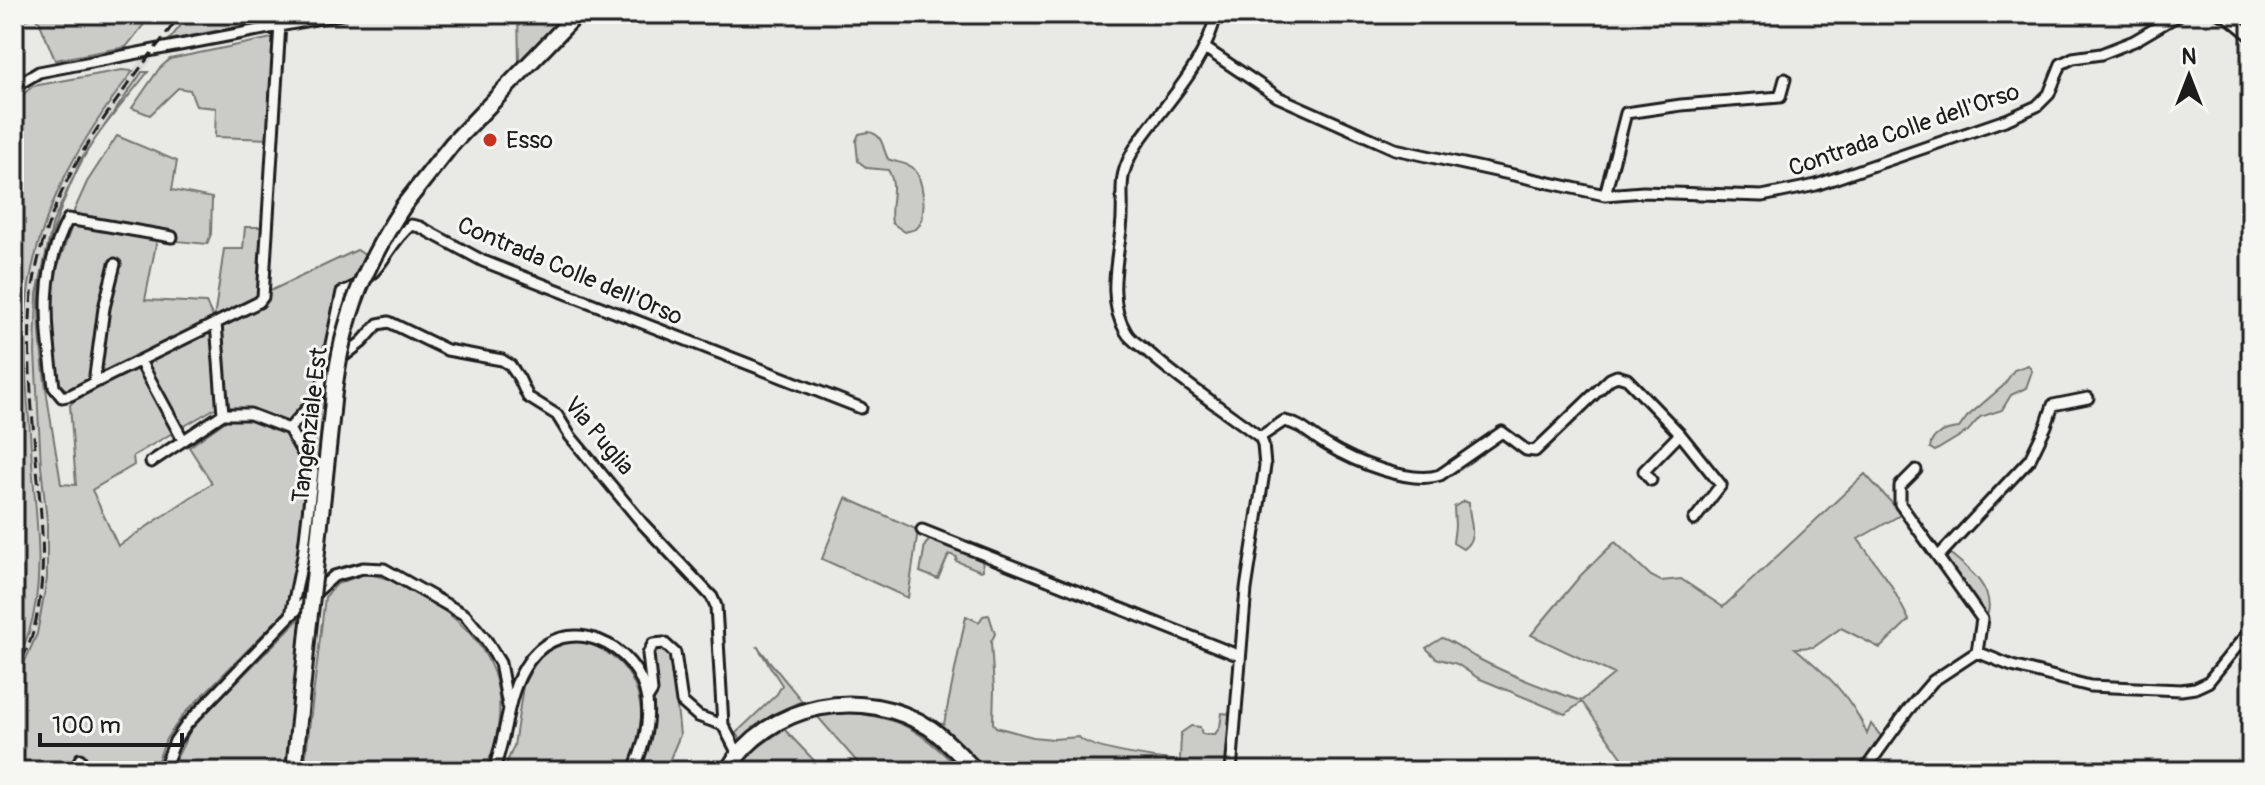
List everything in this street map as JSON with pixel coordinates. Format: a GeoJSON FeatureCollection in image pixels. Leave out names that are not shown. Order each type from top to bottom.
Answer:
{"type":"FeatureCollection","features":[{"type":"Feature","properties":{"kind":"main road","name":"Tangenziale Est"},"geometry":{"type":"LineString","coordinates":[[294,771],[336,362],[359,285],[382,239],[404,205],[452,144],[577,14]]}},
{"type":"Feature","properties":{"kind":"main road"},"geometry":{"type":"LineString","coordinates":[[727,771],[738,754],[777,722],[831,705],[865,705],[890,710],[928,727],[976,771]]}},
{"type":"Feature","properties":{"kind":"street"},"geometry":{"type":"LineString","coordinates":[[14,87],[39,72],[342,14]]}},
{"type":"Feature","properties":{"kind":"street"},"geometry":{"type":"LineString","coordinates":[[1216,14],[1205,48],[1182,88],[1123,169],[1122,227],[1114,269],[1118,311],[1126,333],[1159,362],[1260,437],[1263,444],[1265,466],[1250,559],[1231,771]]}},
{"type":"Feature","properties":{"kind":"street","name":"Contrada Colle dell'Orso"},"geometry":{"type":"LineString","coordinates":[[1205,48],[1278,97],[1395,149],[1605,195],[1643,192],[1762,196],[1816,185],[2008,119],[2037,106],[2049,94],[2061,64],[2073,58],[2101,54],[2134,41],[2180,14]]}},
{"type":"Feature","properties":{"kind":"street"},"geometry":{"type":"LineString","coordinates":[[2220,14],[2227,16],[2251,36]]}},
{"type":"Feature","properties":{"kind":"street"},"geometry":{"type":"LineString","coordinates":[[172,237],[68,219],[52,263],[45,298],[54,387],[62,397],[259,302],[263,297],[280,24]]}},
{"type":"Feature","properties":{"kind":"street"},"geometry":{"type":"LineString","coordinates":[[1605,195],[1626,113],[1780,97],[1785,79]]}},
{"type":"Feature","properties":{"kind":"street","name":"Contrada Colle dell'Orso"},"geometry":{"type":"LineString","coordinates":[[289,429],[322,387],[342,292],[374,273],[402,232],[411,225],[483,261],[861,408]]}},
{"type":"Feature","properties":{"kind":"street"},"geometry":{"type":"LineString","coordinates":[[94,383],[104,308],[115,264]]}},
{"type":"Feature","properties":{"kind":"street","name":"Via Puglia"},"geometry":{"type":"LineString","coordinates":[[325,370],[362,342],[378,324],[389,322],[447,350],[502,360],[510,365],[528,397],[557,415],[570,436],[643,524],[712,597],[716,606],[723,725],[738,754]]}},
{"type":"Feature","properties":{"kind":"street"},"geometry":{"type":"LineString","coordinates":[[216,323],[223,414]]}},
{"type":"Feature","properties":{"kind":"street"},"geometry":{"type":"LineString","coordinates":[[140,361],[183,440]]}},
{"type":"Feature","properties":{"kind":"street"},"geometry":{"type":"LineString","coordinates":[[1260,437],[1284,421],[1296,423],[1327,446],[1358,461],[1394,473],[1430,478],[1440,475],[1502,432],[1526,450],[1535,451],[1610,379],[1617,376],[1627,379],[1680,434],[1721,485],[1694,520]]}},
{"type":"Feature","properties":{"kind":"street"},"geometry":{"type":"LineString","coordinates":[[1938,557],[2030,459],[2053,405],[2088,398]]}},
{"type":"Feature","properties":{"kind":"street"},"geometry":{"type":"LineString","coordinates":[[151,462],[223,414],[250,414],[289,429],[313,471],[303,556],[291,615]]}},
{"type":"Feature","properties":{"kind":"street"},"geometry":{"type":"LineString","coordinates":[[1651,480],[1644,471],[1680,434]]}},
{"type":"Feature","properties":{"kind":"street"},"geometry":{"type":"LineString","coordinates":[[1864,771],[1933,681],[1977,652],[1982,619],[1900,504],[1900,486],[1916,470]]}},
{"type":"Feature","properties":{"kind":"street"},"geometry":{"type":"LineString","coordinates":[[922,530],[1240,656]]}},
{"type":"Feature","properties":{"kind":"street"},"geometry":{"type":"LineString","coordinates":[[163,771],[175,741],[187,724],[291,615],[334,576],[363,568],[384,569],[465,615],[500,663],[508,706]]}},
{"type":"Feature","properties":{"kind":"street"},"geometry":{"type":"LineString","coordinates":[[1977,652],[2012,666],[2090,686],[2181,690],[2208,682],[2251,629]]}},
{"type":"Feature","properties":{"kind":"street"},"geometry":{"type":"LineString","coordinates":[[493,771],[501,754],[508,706],[527,663],[549,641],[572,635],[600,639],[623,654],[640,679],[647,699],[647,728],[643,749],[633,771]]}},
{"type":"Feature","properties":{"kind":"street"},"geometry":{"type":"LineString","coordinates":[[647,699],[652,691],[648,654],[653,644],[664,643],[675,653],[682,702],[698,716],[723,725]]}},
{"type":"Feature","properties":{"kind":"street"},"geometry":{"type":"LineString","coordinates":[[77,771],[80,759]]}},
{"type":"Feature","properties":{"kind":"shaded area"},"geometry":{"type":"Polygon","coordinates":[[[14,14],[152,14],[126,47],[55,60],[39,21],[33,17],[14,24],[14,14]]]}},
{"type":"Feature","properties":{"kind":"shaded area"},"geometry":{"type":"Polygon","coordinates":[[[190,14],[303,14],[169,40],[190,14]]]}},
{"type":"Feature","properties":{"kind":"shaded area"},"geometry":{"type":"Polygon","coordinates":[[[518,14],[566,14],[519,62],[518,14]]]}},
{"type":"Feature","properties":{"kind":"shaded area"},"geometry":{"type":"Polygon","coordinates":[[[277,37],[270,139],[215,137],[216,108],[196,106],[190,90],[178,88],[150,115],[132,108],[159,69],[170,59],[277,37]]]}},
{"type":"Feature","properties":{"kind":"shaded area"},"geometry":{"type":"Polygon","coordinates":[[[156,54],[82,158],[53,222],[37,294],[35,352],[47,521],[47,579],[37,634],[14,686],[14,666],[29,631],[38,579],[39,521],[27,353],[28,294],[45,220],[75,154],[144,55],[156,54]]]}},
{"type":"Feature","properties":{"kind":"shaded area"},"geometry":{"type":"Polygon","coordinates":[[[122,70],[133,71],[80,148],[53,203],[42,232],[28,293],[25,356],[38,569],[29,632],[14,666],[14,102],[33,86],[122,70]]]}},
{"type":"Feature","properties":{"kind":"shaded area"},"geometry":{"type":"Polygon","coordinates":[[[142,72],[148,72],[116,111],[103,127],[142,72]]]}},
{"type":"Feature","properties":{"kind":"shaded area"},"geometry":{"type":"Polygon","coordinates":[[[869,132],[880,139],[888,159],[912,167],[916,172],[922,187],[923,215],[916,229],[905,232],[892,223],[893,183],[888,170],[867,168],[858,161],[856,141],[859,134],[869,132]]]}},
{"type":"Feature","properties":{"kind":"shaded area"},"geometry":{"type":"Polygon","coordinates":[[[117,136],[177,161],[172,190],[212,198],[211,234],[207,244],[157,239],[145,300],[206,303],[214,319],[224,249],[243,249],[245,227],[263,227],[261,293],[257,300],[107,373],[100,369],[105,340],[98,339],[92,378],[67,391],[58,382],[51,296],[54,276],[73,223],[74,211],[87,182],[117,136]]]}},
{"type":"Feature","properties":{"kind":"shaded area"},"geometry":{"type":"Polygon","coordinates":[[[92,144],[63,203],[40,284],[41,347],[61,484],[76,485],[70,405],[78,396],[213,328],[217,407],[133,456],[134,465],[92,490],[118,546],[212,483],[189,447],[227,420],[221,324],[267,301],[268,292],[357,250],[365,255],[340,322],[326,386],[304,593],[184,714],[166,739],[154,771],[14,771],[14,686],[37,634],[47,579],[47,521],[35,352],[37,294],[53,222],[82,158],[92,144]]]}},
{"type":"Feature","properties":{"kind":"shaded area"},"geometry":{"type":"Polygon","coordinates":[[[2028,365],[2032,371],[2026,388],[2011,395],[2002,410],[1980,417],[1968,431],[1935,451],[1930,448],[1936,436],[1959,428],[1967,417],[2003,386],[2014,370],[2028,365]]]}},
{"type":"Feature","properties":{"kind":"shaded area"},"geometry":{"type":"Polygon","coordinates":[[[1865,474],[1902,514],[1858,539],[1890,583],[1909,620],[1880,648],[1841,628],[1814,647],[1795,648],[1846,697],[1867,734],[1871,724],[1881,736],[1859,771],[1632,771],[1582,702],[1565,714],[1478,678],[1457,664],[1436,658],[1426,648],[1442,638],[1501,670],[1581,701],[1614,674],[1531,635],[1581,575],[1615,542],[1651,576],[1661,581],[1681,579],[1723,607],[1865,474]]]}},
{"type":"Feature","properties":{"kind":"shaded area"},"geometry":{"type":"Polygon","coordinates":[[[846,498],[918,530],[908,598],[822,559],[846,498]]]}},
{"type":"Feature","properties":{"kind":"shaded area"},"geometry":{"type":"Polygon","coordinates":[[[1464,501],[1469,503],[1472,534],[1463,549],[1453,543],[1454,507],[1464,501]]]}},
{"type":"Feature","properties":{"kind":"shaded area"},"geometry":{"type":"Polygon","coordinates":[[[933,536],[982,558],[983,570],[956,561],[957,557],[949,554],[938,579],[920,572],[925,545],[933,536]]]}},
{"type":"Feature","properties":{"kind":"shaded area"},"geometry":{"type":"Polygon","coordinates":[[[1947,551],[1982,585],[1989,603],[1988,613],[1984,615],[1947,561],[1947,551]]]}},
{"type":"Feature","properties":{"kind":"shaded area"},"geometry":{"type":"Polygon","coordinates":[[[364,574],[396,582],[426,599],[469,632],[483,651],[499,695],[499,719],[485,771],[304,771],[325,597],[337,584],[364,574]]]}},
{"type":"Feature","properties":{"kind":"shaded area"},"geometry":{"type":"Polygon","coordinates":[[[303,615],[287,771],[170,771],[192,727],[303,615]]]}},
{"type":"Feature","properties":{"kind":"shaded area"},"geometry":{"type":"Polygon","coordinates":[[[989,615],[995,634],[991,642],[993,723],[996,727],[1033,737],[1079,737],[1110,750],[1180,761],[1181,733],[1191,726],[1200,727],[1202,734],[1215,734],[1220,727],[1222,713],[1230,714],[1227,771],[987,771],[933,723],[944,724],[966,616],[979,622],[983,616],[989,615]]]}},
{"type":"Feature","properties":{"kind":"shaded area"},"geometry":{"type":"Polygon","coordinates":[[[571,640],[594,646],[612,656],[626,670],[636,688],[641,707],[641,728],[627,771],[503,771],[514,746],[523,686],[539,655],[571,640]]]}},
{"type":"Feature","properties":{"kind":"shaded area"},"geometry":{"type":"Polygon","coordinates":[[[757,646],[802,701],[775,713],[741,739],[736,733],[777,694],[782,685],[757,646]]]}},
{"type":"Feature","properties":{"kind":"shaded area"},"geometry":{"type":"Polygon","coordinates":[[[665,648],[672,660],[680,735],[665,771],[638,771],[647,747],[651,708],[657,692],[653,651],[665,648]]]}},
{"type":"Feature","properties":{"kind":"shaded area"},"geometry":{"type":"Polygon","coordinates":[[[844,712],[881,718],[909,728],[934,745],[961,771],[854,771],[859,764],[817,716],[844,712]]]}},
{"type":"Feature","properties":{"kind":"shaded area"},"geometry":{"type":"Polygon","coordinates":[[[784,729],[824,771],[736,771],[744,757],[784,729]]]}},
{"type":"Feature","properties":{"kind":"railway"},"geometry":{"type":"LineString","coordinates":[[14,676],[33,632],[41,591],[42,530],[30,357],[30,313],[40,253],[52,214],[87,144],[181,14]]}},
{"type":"Feature","properties":{"kind":"place","name":"Esso"},"geometry":{"type":"Point","coordinates":[490,140]}}]}
